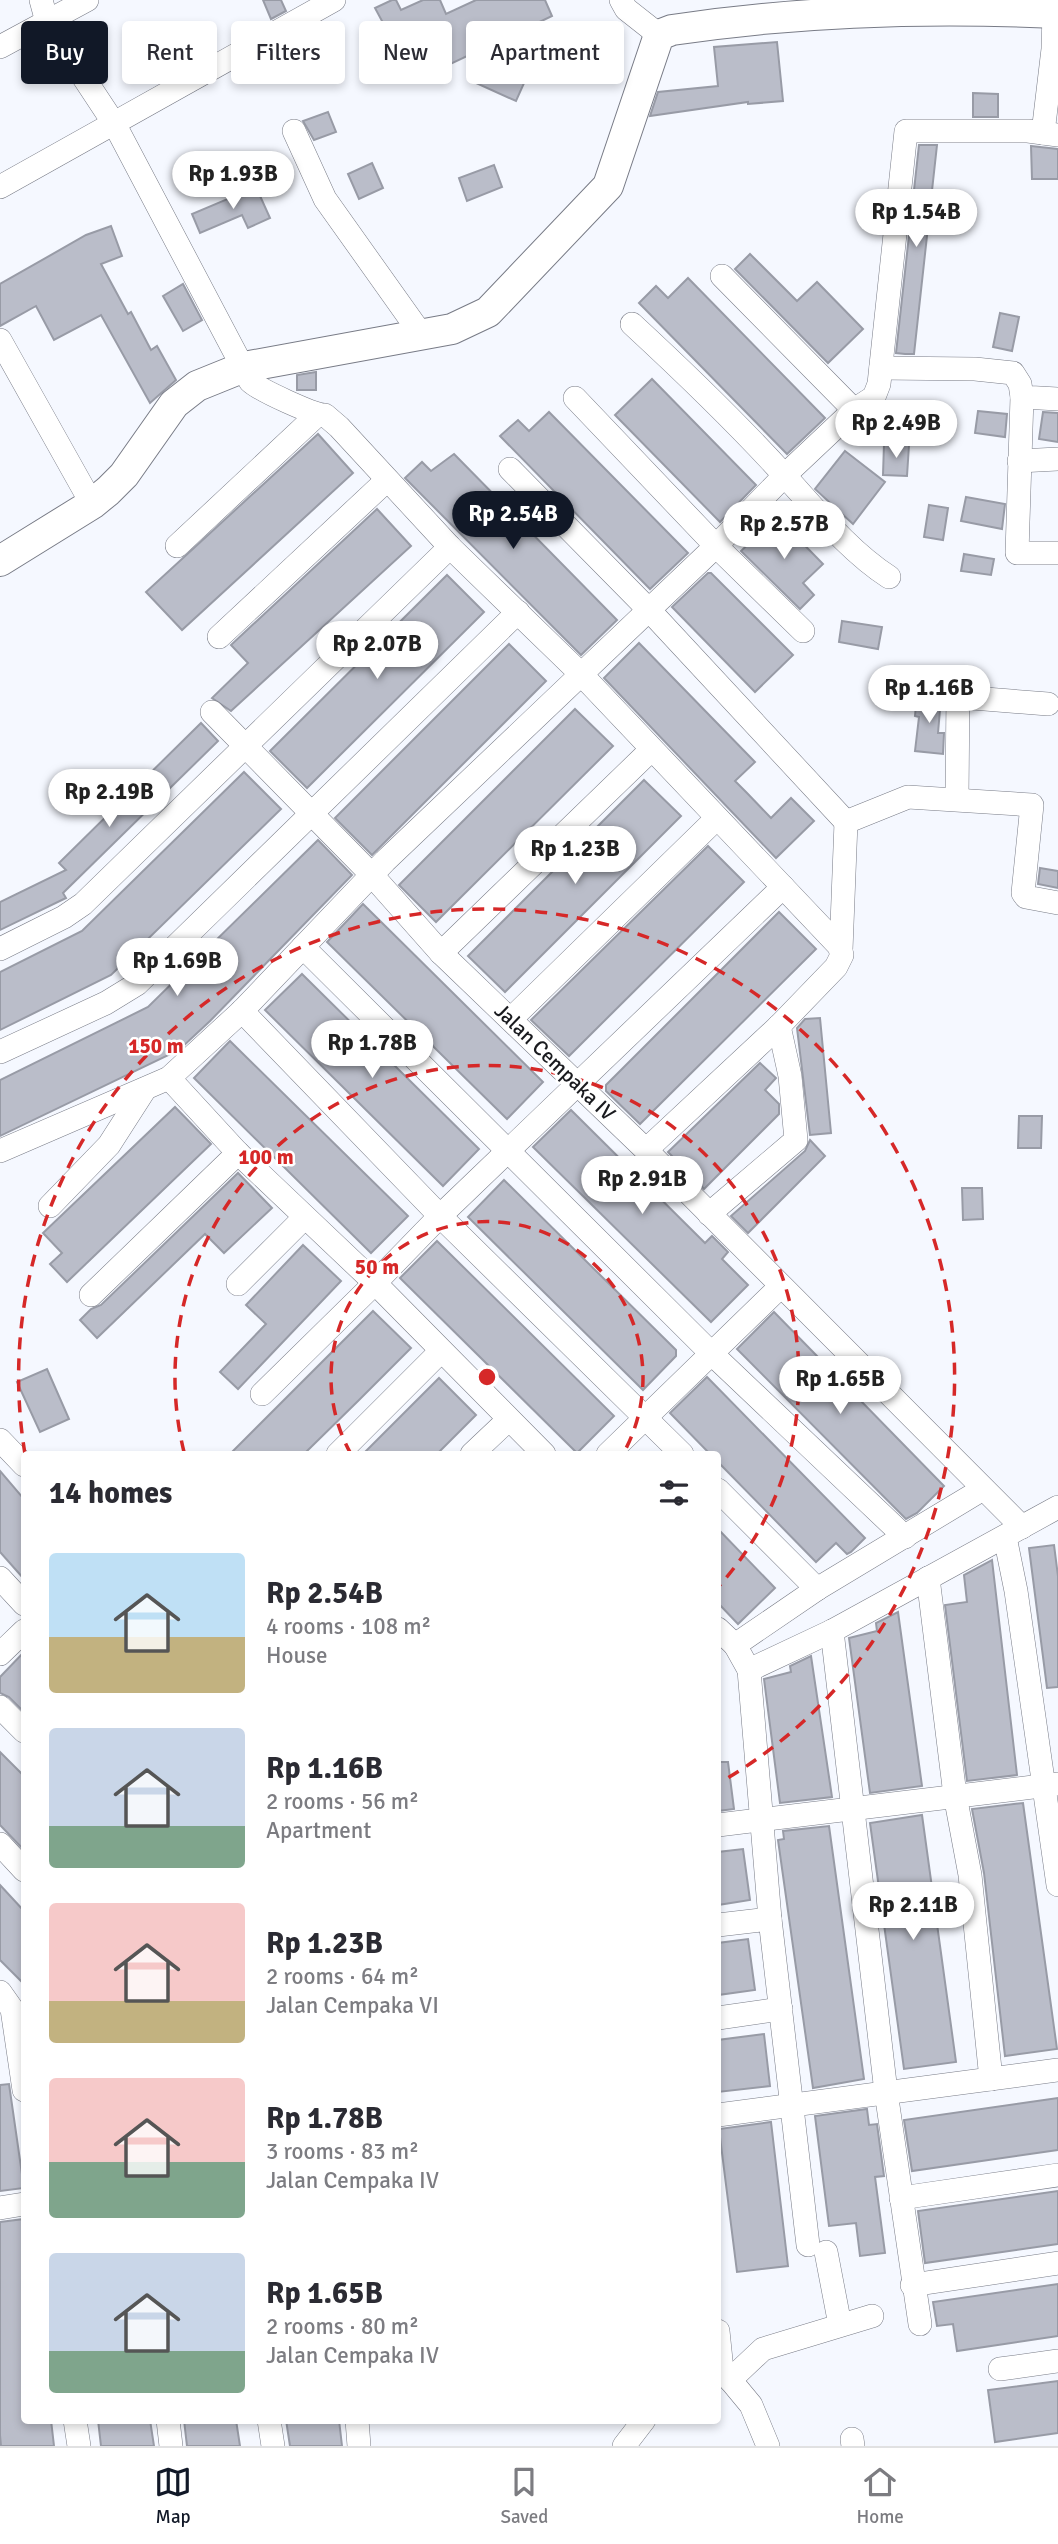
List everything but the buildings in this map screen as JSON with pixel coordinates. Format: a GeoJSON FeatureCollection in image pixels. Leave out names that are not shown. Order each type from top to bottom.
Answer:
{"type":"FeatureCollection","features":[{"type":"Feature","properties":{"kind":"street"},"geometry":{"type":"LineString","coordinates":[[0,47],[44,11],[87,0]]}},
{"type":"Feature","properties":{"kind":"street"},"geometry":{"type":"LineString","coordinates":[[0,187],[334,0]]}},
{"type":"Feature","properties":{"kind":"street"},"geometry":{"type":"LineString","coordinates":[[621,0],[626,9],[659,35]]}},
{"type":"Feature","properties":{"kind":"street"},"geometry":{"type":"LineString","coordinates":[[0,1151],[169,1078],[242,1011],[371,874],[580,674],[650,611],[785,475],[854,410],[874,397],[881,369],[905,133],[910,130],[1050,134],[1056,13],[759,10],[659,35]]}},
{"type":"Feature","properties":{"kind":"street"},"geometry":{"type":"LineString","coordinates":[[44,11],[114,125],[257,388],[308,408],[316,416],[328,417],[450,547],[580,674],[841,950]]}},
{"type":"Feature","properties":{"kind":"street"},"geometry":{"type":"LineString","coordinates":[[0,561],[92,504],[124,475],[166,414],[197,386],[244,367],[452,329],[488,312],[602,194],[612,178],[659,35]]}},
{"type":"Feature","properties":{"kind":"street"},"geometry":{"type":"LineString","coordinates":[[294,131],[325,200],[421,334]]}},
{"type":"Feature","properties":{"kind":"street"},"geometry":{"type":"LineString","coordinates":[[722,276],[854,410]]}},
{"type":"Feature","properties":{"kind":"street"},"geometry":{"type":"LineString","coordinates":[[632,324],[785,475],[810,505],[876,569],[889,577]]}},
{"type":"Feature","properties":{"kind":"street"},"geometry":{"type":"LineString","coordinates":[[0,340],[92,504]]}},
{"type":"Feature","properties":{"kind":"street"},"geometry":{"type":"LineString","coordinates":[[881,369],[1013,373],[1020,384],[1022,397],[1017,553],[1058,553]]}},
{"type":"Feature","properties":{"kind":"street"},"geometry":{"type":"LineString","coordinates":[[1022,397],[1058,400]]}},
{"type":"Feature","properties":{"kind":"street"},"geometry":{"type":"LineString","coordinates":[[575,398],[716,547],[803,631]]}},
{"type":"Feature","properties":{"kind":"street"},"geometry":{"type":"LineString","coordinates":[[177,547],[316,416]]}},
{"type":"Feature","properties":{"kind":"street"},"geometry":{"type":"LineString","coordinates":[[1019,461],[1058,459]]}},
{"type":"Feature","properties":{"kind":"street"},"geometry":{"type":"LineString","coordinates":[[510,469],[650,611],[846,822],[841,950],[836,967],[779,1026],[646,1150]]}},
{"type":"Feature","properties":{"kind":"street"},"geometry":{"type":"LineString","coordinates":[[219,638],[386,481]]}},
{"type":"Feature","properties":{"kind":"street"},"geometry":{"type":"LineString","coordinates":[[0,948],[78,908],[450,547]]}},
{"type":"Feature","properties":{"kind":"street"},"geometry":{"type":"LineString","coordinates":[[0,1052],[130,989],[518,612]]}},
{"type":"Feature","properties":{"kind":"street"},"geometry":{"type":"LineString","coordinates":[[912,681],[931,680],[956,688],[960,697],[957,798]]}},
{"type":"Feature","properties":{"kind":"street"},"geometry":{"type":"LineString","coordinates":[[960,697],[1048,704]]}},
{"type":"Feature","properties":{"kind":"street","name":"Jalan Cempaka IV"},"geometry":{"type":"LineString","coordinates":[[212,712],[371,874],[441,953],[512,1018],[646,1150],[984,1489],[1013,1532]]}},
{"type":"Feature","properties":{"kind":"street"},"geometry":{"type":"LineString","coordinates":[[441,953],[651,750]]}},
{"type":"Feature","properties":{"kind":"street"},"geometry":{"type":"LineString","coordinates":[[846,822],[908,797],[957,798],[1032,805],[1023,893],[1026,897],[1058,903]]}},
{"type":"Feature","properties":{"kind":"street"},"geometry":{"type":"LineString","coordinates":[[512,1018],[717,818]]}},
{"type":"Feature","properties":{"kind":"street"},"geometry":{"type":"LineString","coordinates":[[262,1394],[440,1216],[782,887]]}},
{"type":"Feature","properties":{"kind":"street"},"geometry":{"type":"LineString","coordinates":[[303,947],[710,1352],[905,1537]]}},
{"type":"Feature","properties":{"kind":"street"},"geometry":{"type":"LineString","coordinates":[[242,1011],[440,1216],[679,1451]]}},
{"type":"Feature","properties":{"kind":"street"},"geometry":{"type":"LineString","coordinates":[[709,1214],[796,1140],[790,1076],[779,1026]]}},
{"type":"Feature","properties":{"kind":"street"},"geometry":{"type":"LineString","coordinates":[[169,1078],[239,1153],[375,1283],[541,1451]]}},
{"type":"Feature","properties":{"kind":"street"},"geometry":{"type":"LineString","coordinates":[[50,1206],[109,1145],[145,1089]]}},
{"type":"Feature","properties":{"kind":"street"},"geometry":{"type":"LineString","coordinates":[[91,1295],[239,1153]]}},
{"type":"Feature","properties":{"kind":"street"},"geometry":{"type":"LineString","coordinates":[[238,1284],[304,1218]]}},
{"type":"Feature","properties":{"kind":"street"},"geometry":{"type":"LineString","coordinates":[[611,1451],[780,1287]]}},
{"type":"Feature","properties":{"kind":"street"},"geometry":{"type":"LineString","coordinates":[[341,1451],[442,1351]]}},
{"type":"Feature","properties":{"kind":"street"},"geometry":{"type":"LineString","coordinates":[[475,1451],[508,1420]]}},
{"type":"Feature","properties":{"kind":"street"},"geometry":{"type":"LineString","coordinates":[[0,1440],[21,1462]]}},
{"type":"Feature","properties":{"kind":"street"},"geometry":{"type":"LineString","coordinates":[[734,1645],[817,1589],[984,1489]]}},
{"type":"Feature","properties":{"kind":"street"},"geometry":{"type":"LineString","coordinates":[[721,1493],[817,1589]]}},
{"type":"Feature","properties":{"kind":"street"},"geometry":{"type":"LineString","coordinates":[[749,1670],[832,1631],[1058,1507]]}},
{"type":"Feature","properties":{"kind":"street"},"geometry":{"type":"LineString","coordinates":[[1013,1532],[1051,1785],[1058,1885]]}},
{"type":"Feature","properties":{"kind":"street"},"geometry":{"type":"LineString","coordinates":[[0,1578],[21,1601]]}},
{"type":"Feature","properties":{"kind":"street"},"geometry":{"type":"LineString","coordinates":[[928,1578],[955,1795],[970,1875],[991,2079]]}},
{"type":"Feature","properties":{"kind":"street"},"geometry":{"type":"LineString","coordinates":[[832,1631],[855,1808],[886,2092],[912,2285],[920,2324]]}},
{"type":"Feature","properties":{"kind":"street"},"geometry":{"type":"LineString","coordinates":[[721,1632],[734,1645],[749,1670],[759,1819],[792,2104],[817,2248],[841,2325]]}},
{"type":"Feature","properties":{"kind":"street"},"geometry":{"type":"LineString","coordinates":[[0,1654],[21,1635]]}},
{"type":"Feature","properties":{"kind":"street"},"geometry":{"type":"LineString","coordinates":[[0,1707],[21,1728]]}},
{"type":"Feature","properties":{"kind":"street"},"geometry":{"type":"LineString","coordinates":[[721,1825],[1051,1785]]}},
{"type":"Feature","properties":{"kind":"street"},"geometry":{"type":"LineString","coordinates":[[0,1844],[21,1867]]}},
{"type":"Feature","properties":{"kind":"street"},"geometry":{"type":"LineString","coordinates":[[721,1925],[770,1919]]}},
{"type":"Feature","properties":{"kind":"street"},"geometry":{"type":"LineString","coordinates":[[0,1992],[12,2009],[21,2070]]}},
{"type":"Feature","properties":{"kind":"street"},"geometry":{"type":"LineString","coordinates":[[721,2018],[782,2010]]}},
{"type":"Feature","properties":{"kind":"street"},"geometry":{"type":"LineString","coordinates":[[721,2115],[1058,2070]]}},
{"type":"Feature","properties":{"kind":"street"},"geometry":{"type":"LineString","coordinates":[[901,2199],[1058,2175]]}},
{"type":"Feature","properties":{"kind":"street"},"geometry":{"type":"LineString","coordinates":[[0,2208],[21,2204]]}},
{"type":"Feature","properties":{"kind":"street"},"geometry":{"type":"LineString","coordinates":[[912,2285],[1058,2263]]}},
{"type":"Feature","properties":{"kind":"street"},"geometry":{"type":"LineString","coordinates":[[768,2446],[751,2405],[723,2373],[763,2349],[872,2316]]}},
{"type":"Feature","properties":{"kind":"street"},"geometry":{"type":"LineString","coordinates":[[1000,2369],[1058,2361]]}},
{"type":"Feature","properties":{"kind":"street"},"geometry":{"type":"LineString","coordinates":[[76,2424],[79,2446]]}},
{"type":"Feature","properties":{"kind":"street"},"geometry":{"type":"LineString","coordinates":[[167,2424],[170,2446]]}},
{"type":"Feature","properties":{"kind":"street"},"geometry":{"type":"LineString","coordinates":[[270,2424],[273,2446]]}},
{"type":"Feature","properties":{"kind":"street"},"geometry":{"type":"LineString","coordinates":[[358,2424],[359,2446]]}},
{"type":"Feature","properties":{"kind":"street"},"geometry":{"type":"LineString","coordinates":[[624,2446],[641,2424]]}}]}
